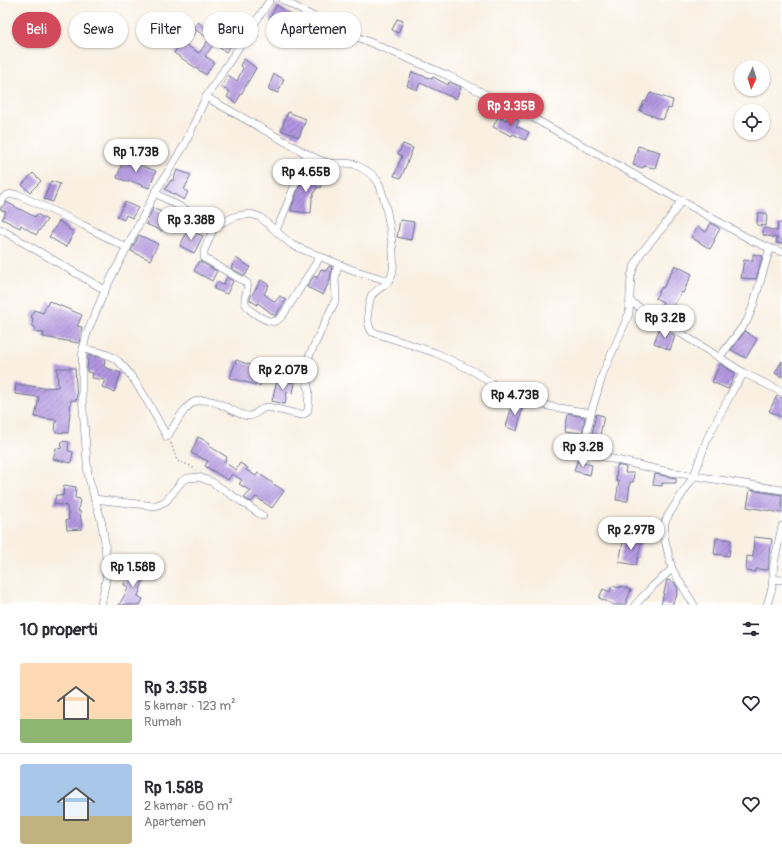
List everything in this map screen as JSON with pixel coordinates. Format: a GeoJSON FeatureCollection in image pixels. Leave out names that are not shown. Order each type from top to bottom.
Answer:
{"type":"FeatureCollection","features":[{"type":"Feature","properties":{"kind":"street"},"geometry":{"type":"LineString","coordinates":[[101,605],[106,580],[106,559],[101,520],[88,475],[82,396],[83,348],[87,333],[105,290],[155,193],[185,144],[206,97],[270,0]]}},
{"type":"Feature","properties":{"kind":"street"},"geometry":{"type":"LineString","coordinates":[[282,0],[327,24],[449,76],[533,118],[754,241],[782,252]]}},
{"type":"Feature","properties":{"kind":"street"},"geometry":{"type":"LineString","coordinates":[[206,97],[323,162],[330,164],[355,164],[377,180],[382,192],[393,258],[392,275],[389,281],[371,296],[367,321],[372,332],[436,353],[474,372],[503,391],[520,399],[553,407],[591,413]]}},
{"type":"Feature","properties":{"kind":"street"},"geometry":{"type":"LineString","coordinates":[[276,230],[307,154]]}},
{"type":"Feature","properties":{"kind":"street"},"geometry":{"type":"LineString","coordinates":[[155,193],[208,223],[215,225],[236,216],[251,214],[260,217],[292,245],[338,264],[389,281]]}},
{"type":"Feature","properties":{"kind":"street"},"geometry":{"type":"LineString","coordinates":[[0,203],[2,198],[7,195],[12,194],[19,196],[90,228],[127,248]]}},
{"type":"Feature","properties":{"kind":"street"},"geometry":{"type":"LineString","coordinates":[[682,200],[636,262],[631,276],[631,302],[629,314],[603,373],[591,413],[585,448],[591,454],[664,471],[782,490]]}},
{"type":"Feature","properties":{"kind":"street"},"geometry":{"type":"LineString","coordinates":[[215,225],[204,251],[204,258],[247,283],[248,286],[245,299],[247,306],[264,320],[270,322],[275,321],[283,315],[320,257]]}},
{"type":"Feature","properties":{"kind":"street"},"geometry":{"type":"LineString","coordinates":[[0,229],[105,290]]}},
{"type":"Feature","properties":{"kind":"street"},"geometry":{"type":"LineString","coordinates":[[719,358],[747,321],[753,306],[770,248]]}},
{"type":"Feature","properties":{"kind":"street"},"geometry":{"type":"LineString","coordinates":[[83,348],[102,353],[117,360],[130,373],[167,437],[190,404],[200,399],[216,401],[236,412],[248,416],[254,414],[263,407],[268,406],[302,416],[308,410],[309,392],[304,367],[305,362],[336,300],[335,278],[338,264]]}},
{"type":"Feature","properties":{"kind":"street"},"geometry":{"type":"LineString","coordinates":[[631,302],[744,373],[782,392]]}},
{"type":"Feature","properties":{"kind":"street"},"geometry":{"type":"LineString","coordinates":[[694,605],[672,569],[664,536],[665,522],[673,507],[694,476],[707,439],[734,388],[744,373]]}},
{"type":"Feature","properties":{"kind":"street"},"geometry":{"type":"LineString","coordinates":[[94,499],[155,506],[166,501],[182,481],[188,478],[199,477],[212,482],[263,516]]}},
{"type":"Feature","properties":{"kind":"street"},"geometry":{"type":"LineString","coordinates":[[767,605],[770,597],[774,563],[782,526]]}},
{"type":"Feature","properties":{"kind":"street"},"geometry":{"type":"LineString","coordinates":[[635,605],[672,569]]}},
{"type":"Feature","properties":{"kind":"street"},"geometry":{"type":"LineString","coordinates":[[773,578],[782,580]]}},
{"type":"Feature","properties":{"kind":"path"},"geometry":{"type":"LineString","coordinates":[[167,437],[173,447],[175,457],[178,461],[195,468],[199,477]]}},
{"type":"Feature","properties":{"kind":"building"},"geometry":{"type":"Polygon","coordinates":[[[277,5],[288,12],[273,12],[277,5]]]}},
{"type":"Feature","properties":{"kind":"building"},"geometry":{"type":"Polygon","coordinates":[[[397,19],[403,21],[398,33],[392,30],[397,19]]]}},
{"type":"Feature","properties":{"kind":"building"},"geometry":{"type":"Polygon","coordinates":[[[198,22],[203,26],[203,35],[195,29],[195,26],[198,22]]]}},
{"type":"Feature","properties":{"kind":"building"},"geometry":{"type":"Polygon","coordinates":[[[203,47],[211,48],[205,56],[214,62],[206,75],[174,53],[178,48],[191,48],[199,53],[203,47]]]}},
{"type":"Feature","properties":{"kind":"building"},"geometry":{"type":"Polygon","coordinates":[[[220,48],[229,48],[226,52],[220,48]]]}},
{"type":"Feature","properties":{"kind":"building"},"geometry":{"type":"Polygon","coordinates":[[[244,59],[256,68],[236,103],[227,97],[230,92],[221,87],[228,75],[237,81],[243,68],[240,65],[244,59]]]}},
{"type":"Feature","properties":{"kind":"building"},"geometry":{"type":"Polygon","coordinates":[[[412,72],[432,79],[433,77],[448,85],[449,82],[461,87],[456,99],[420,83],[417,90],[407,86],[412,72]]]}},
{"type":"Feature","properties":{"kind":"building"},"geometry":{"type":"Polygon","coordinates":[[[274,74],[284,79],[278,93],[268,89],[274,74]]]}},
{"type":"Feature","properties":{"kind":"building"},"geometry":{"type":"Polygon","coordinates":[[[650,93],[673,100],[671,109],[668,108],[663,120],[640,111],[644,101],[646,102],[650,93]]]}},
{"type":"Feature","properties":{"kind":"building"},"geometry":{"type":"Polygon","coordinates":[[[288,112],[306,119],[299,137],[281,130],[288,112]]]}},
{"type":"Feature","properties":{"kind":"building"},"geometry":{"type":"Polygon","coordinates":[[[508,116],[519,120],[516,126],[529,132],[525,140],[493,127],[498,117],[506,120],[508,116]]]}},
{"type":"Feature","properties":{"kind":"building"},"geometry":{"type":"Polygon","coordinates":[[[403,144],[413,148],[401,178],[394,176],[402,156],[398,154],[403,144]]]}},
{"type":"Feature","properties":{"kind":"building"},"geometry":{"type":"Polygon","coordinates":[[[638,146],[660,152],[655,168],[644,166],[643,168],[633,165],[638,146]]]}},
{"type":"Feature","properties":{"kind":"building"},"geometry":{"type":"Polygon","coordinates":[[[126,156],[137,159],[136,164],[156,171],[149,188],[131,181],[117,178],[126,156]]]}},
{"type":"Feature","properties":{"kind":"building"},"geometry":{"type":"Polygon","coordinates":[[[177,170],[191,175],[184,190],[188,192],[184,200],[165,189],[171,180],[173,181],[177,170]]]}},
{"type":"Feature","properties":{"kind":"building"},"geometry":{"type":"Polygon","coordinates":[[[305,172],[324,179],[320,188],[317,187],[312,198],[311,213],[291,211],[292,206],[305,172]]]}},
{"type":"Feature","properties":{"kind":"building"},"geometry":{"type":"Polygon","coordinates":[[[33,173],[41,181],[30,192],[22,185],[33,173]]]}},
{"type":"Feature","properties":{"kind":"building"},"geometry":{"type":"Polygon","coordinates":[[[51,181],[60,184],[53,202],[44,199],[51,181]]]}},
{"type":"Feature","properties":{"kind":"building"},"geometry":{"type":"Polygon","coordinates":[[[6,202],[35,217],[37,214],[47,220],[36,235],[21,225],[20,228],[2,219],[6,212],[0,209],[6,202]]]}},
{"type":"Feature","properties":{"kind":"building"},"geometry":{"type":"Polygon","coordinates":[[[125,202],[138,208],[132,218],[126,215],[124,220],[117,217],[125,202]]]}},
{"type":"Feature","properties":{"kind":"building"},"geometry":{"type":"Polygon","coordinates":[[[153,208],[169,216],[162,231],[146,224],[153,208]]]}},
{"type":"Feature","properties":{"kind":"building"},"geometry":{"type":"Polygon","coordinates":[[[758,213],[767,213],[766,226],[757,225],[758,213]]]}},
{"type":"Feature","properties":{"kind":"building"},"geometry":{"type":"Polygon","coordinates":[[[400,220],[414,222],[411,240],[397,237],[400,220]]]}},
{"type":"Feature","properties":{"kind":"building"},"geometry":{"type":"Polygon","coordinates":[[[59,221],[74,232],[66,247],[49,237],[59,221]]]}},
{"type":"Feature","properties":{"kind":"building"},"geometry":{"type":"Polygon","coordinates":[[[711,223],[720,229],[710,249],[691,237],[698,227],[706,232],[711,223]]]}},
{"type":"Feature","properties":{"kind":"building"},"geometry":{"type":"Polygon","coordinates":[[[778,223],[782,223],[782,244],[776,243],[777,238],[763,235],[764,228],[777,231],[778,223]]]}},
{"type":"Feature","properties":{"kind":"building"},"geometry":{"type":"Polygon","coordinates":[[[188,230],[203,236],[194,253],[180,246],[188,230]]]}},
{"type":"Feature","properties":{"kind":"building"},"geometry":{"type":"Polygon","coordinates":[[[139,235],[158,244],[150,260],[131,251],[139,235]]]}},
{"type":"Feature","properties":{"kind":"building"},"geometry":{"type":"Polygon","coordinates":[[[753,254],[763,256],[756,279],[741,278],[744,260],[753,261],[753,254]]]}},
{"type":"Feature","properties":{"kind":"building"},"geometry":{"type":"Polygon","coordinates":[[[236,258],[250,267],[245,276],[231,268],[236,258]]]}},
{"type":"Feature","properties":{"kind":"building"},"geometry":{"type":"Polygon","coordinates":[[[199,261],[217,271],[212,281],[194,271],[199,261]]]}},
{"type":"Feature","properties":{"kind":"building"},"geometry":{"type":"Polygon","coordinates":[[[675,265],[692,274],[683,293],[682,292],[670,311],[661,306],[663,302],[655,298],[662,287],[663,288],[675,265]]]}},
{"type":"Feature","properties":{"kind":"building"},"geometry":{"type":"Polygon","coordinates":[[[329,266],[332,267],[330,280],[323,295],[307,287],[314,276],[317,278],[321,269],[326,271],[329,266]]]}},
{"type":"Feature","properties":{"kind":"building"},"geometry":{"type":"Polygon","coordinates":[[[227,277],[233,281],[227,294],[214,289],[217,282],[223,285],[227,277]]]}},
{"type":"Feature","properties":{"kind":"building"},"geometry":{"type":"Polygon","coordinates":[[[261,280],[269,285],[264,294],[275,302],[280,296],[286,300],[275,316],[258,303],[257,305],[250,300],[261,280]]]}},
{"type":"Feature","properties":{"kind":"building"},"geometry":{"type":"Polygon","coordinates":[[[49,301],[82,315],[77,326],[82,327],[79,343],[43,337],[44,333],[35,332],[35,327],[32,326],[33,318],[31,317],[34,310],[43,313],[49,301]]]}},
{"type":"Feature","properties":{"kind":"building"},"geometry":{"type":"Polygon","coordinates":[[[660,327],[675,336],[670,350],[654,343],[660,327]]]}},
{"type":"Feature","properties":{"kind":"building"},"geometry":{"type":"Polygon","coordinates":[[[745,331],[757,339],[746,358],[731,350],[745,331]]]}},
{"type":"Feature","properties":{"kind":"building"},"geometry":{"type":"Polygon","coordinates":[[[88,355],[105,359],[104,367],[121,373],[114,392],[102,387],[105,380],[92,378],[93,373],[87,372],[88,355]]]}},
{"type":"Feature","properties":{"kind":"building"},"geometry":{"type":"Polygon","coordinates":[[[236,360],[265,370],[260,386],[230,378],[236,360]]]}},
{"type":"Feature","properties":{"kind":"building"},"geometry":{"type":"Polygon","coordinates":[[[782,361],[782,377],[775,373],[782,361]]]}},
{"type":"Feature","properties":{"kind":"building"},"geometry":{"type":"Polygon","coordinates":[[[720,364],[735,373],[728,389],[712,382],[720,364]]]}},
{"type":"Feature","properties":{"kind":"building"},"geometry":{"type":"Polygon","coordinates":[[[57,368],[75,368],[77,400],[71,400],[68,433],[55,432],[56,420],[35,417],[39,397],[15,394],[16,384],[44,388],[58,387],[57,368]]]}},
{"type":"Feature","properties":{"kind":"building"},"geometry":{"type":"Polygon","coordinates":[[[277,380],[295,383],[293,393],[287,392],[285,404],[272,401],[277,380]]]}},
{"type":"Feature","properties":{"kind":"building"},"geometry":{"type":"Polygon","coordinates":[[[777,396],[782,398],[782,417],[769,411],[777,396]]]}},
{"type":"Feature","properties":{"kind":"building"},"geometry":{"type":"Polygon","coordinates":[[[513,401],[523,405],[517,431],[506,427],[513,401]]]}},
{"type":"Feature","properties":{"kind":"building"},"geometry":{"type":"Polygon","coordinates":[[[568,414],[585,417],[582,433],[565,431],[568,414]]]}},
{"type":"Feature","properties":{"kind":"building"},"geometry":{"type":"Polygon","coordinates":[[[596,414],[604,416],[599,440],[591,439],[596,414]]]}},
{"type":"Feature","properties":{"kind":"building"},"geometry":{"type":"Polygon","coordinates":[[[198,437],[210,443],[209,446],[227,457],[224,462],[236,470],[240,463],[248,468],[246,470],[256,476],[258,473],[284,491],[272,508],[256,497],[251,502],[244,498],[251,491],[239,484],[242,480],[232,474],[228,480],[205,466],[208,461],[191,453],[198,437]]]}},
{"type":"Feature","properties":{"kind":"building"},"geometry":{"type":"Polygon","coordinates":[[[62,441],[69,442],[68,451],[73,452],[71,463],[53,459],[56,448],[61,449],[62,441]]]}},
{"type":"Feature","properties":{"kind":"building"},"geometry":{"type":"Polygon","coordinates":[[[577,461],[592,465],[590,475],[574,471],[577,461]]]}},
{"type":"Feature","properties":{"kind":"building"},"geometry":{"type":"Polygon","coordinates":[[[617,465],[626,467],[625,473],[634,473],[633,482],[630,482],[628,501],[616,500],[619,481],[616,481],[617,465]]]}},
{"type":"Feature","properties":{"kind":"building"},"geometry":{"type":"Polygon","coordinates":[[[655,474],[676,478],[676,483],[662,483],[662,486],[653,485],[655,474]]]}},
{"type":"Feature","properties":{"kind":"building"},"geometry":{"type":"Polygon","coordinates":[[[64,485],[76,487],[75,498],[80,499],[78,511],[80,511],[82,529],[67,530],[66,520],[69,520],[67,506],[54,504],[56,495],[63,496],[64,485]]]}},
{"type":"Feature","properties":{"kind":"building"},"geometry":{"type":"Polygon","coordinates":[[[750,490],[782,495],[782,513],[747,507],[750,490]]]}},
{"type":"Feature","properties":{"kind":"building"},"geometry":{"type":"Polygon","coordinates":[[[633,534],[643,536],[636,565],[619,562],[623,542],[631,543],[633,534]]]}},
{"type":"Feature","properties":{"kind":"building"},"geometry":{"type":"Polygon","coordinates":[[[754,537],[772,539],[768,570],[756,569],[755,572],[746,571],[747,556],[753,557],[754,537]]]}},
{"type":"Feature","properties":{"kind":"building"},"geometry":{"type":"Polygon","coordinates":[[[716,538],[731,540],[729,556],[714,554],[716,538]]]}},
{"type":"Feature","properties":{"kind":"building"},"geometry":{"type":"Polygon","coordinates":[[[129,569],[146,573],[138,596],[143,599],[140,605],[119,605],[129,587],[124,585],[129,569]]]}},
{"type":"Feature","properties":{"kind":"building"},"geometry":{"type":"Polygon","coordinates":[[[667,580],[674,582],[678,589],[676,598],[672,605],[661,605],[667,580]]]}},
{"type":"Feature","properties":{"kind":"building"},"geometry":{"type":"Polygon","coordinates":[[[612,586],[620,588],[621,586],[631,590],[625,605],[614,605],[599,598],[603,589],[610,592],[612,586]]]}}]}
